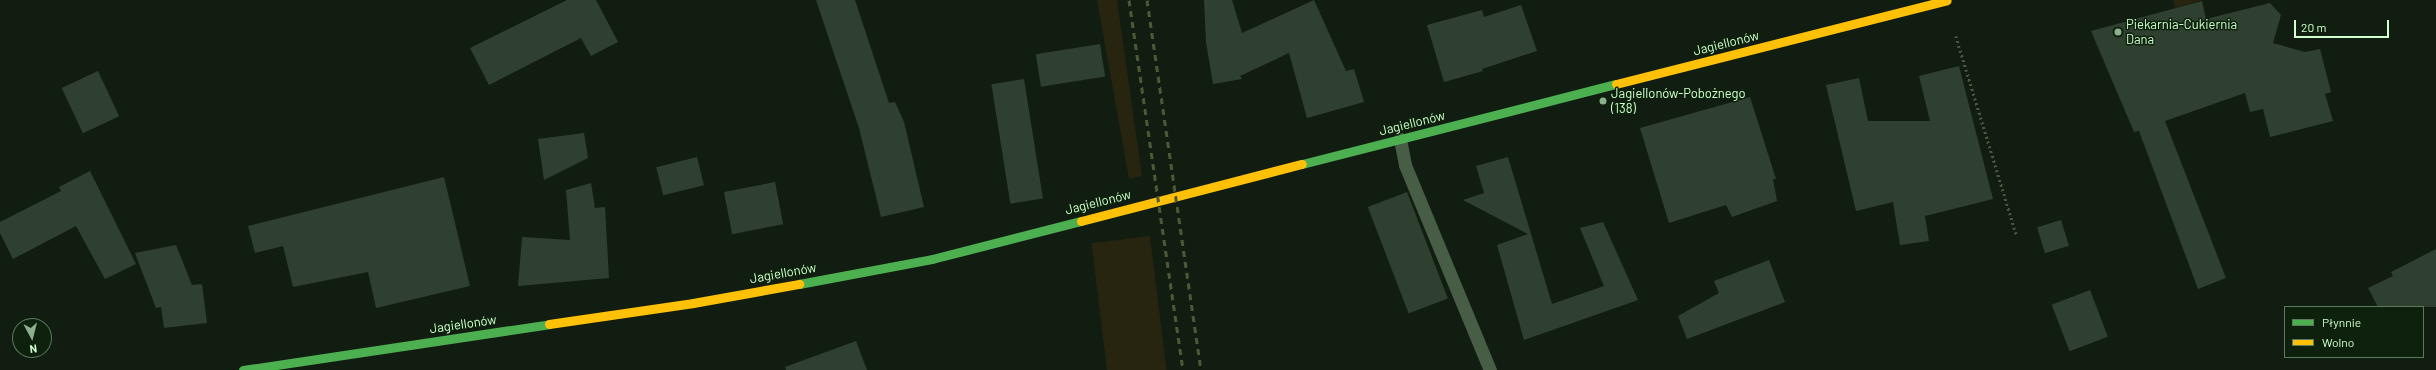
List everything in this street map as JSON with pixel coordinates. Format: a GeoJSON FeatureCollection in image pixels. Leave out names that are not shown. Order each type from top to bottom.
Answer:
{"type":"FeatureCollection","features":[{"type":"Feature","properties":{"kind":"street","name":"Jagiellonów"},"geometry":{"type":"LineString","coordinates":[[243,370],[693,303],[932,259],[1947,0]]}},
{"type":"Feature","properties":{"kind":"lane"},"geometry":{"type":"LineString","coordinates":[[1400,139],[1405,165],[1490,370]]}},
{"type":"Feature","properties":{"kind":"path"},"geometry":{"type":"LineString","coordinates":[[1956,36],[2016,234]]}},
{"type":"Feature","properties":{"kind":"shaded area"},"geometry":{"type":"Polygon","coordinates":[[[1097,0],[1117,0],[1142,176],[1129,179],[1097,0]]]}},
{"type":"Feature","properties":{"kind":"shaded area"},"geometry":{"type":"Polygon","coordinates":[[[2173,0],[2202,0],[2175,8],[2173,0]]]}},
{"type":"Feature","properties":{"kind":"shaded area"},"geometry":{"type":"Polygon","coordinates":[[[1150,236],[1166,370],[1107,370],[1091,243],[1150,236]]]}},
{"type":"Feature","properties":{"kind":"building"},"geometry":{"type":"Polygon","coordinates":[[[567,0],[596,0],[618,42],[591,56],[581,38],[489,85],[470,48],[567,0]]]}},
{"type":"Feature","properties":{"kind":"building"},"geometry":{"type":"Polygon","coordinates":[[[816,0],[855,0],[889,103],[895,102],[904,122],[924,207],[881,217],[859,128],[816,0]]]}},
{"type":"Feature","properties":{"kind":"building"},"geometry":{"type":"Polygon","coordinates":[[[1204,0],[1232,0],[1242,33],[1314,0],[1346,71],[1354,69],[1364,102],[1307,118],[1289,53],[1240,76],[1242,79],[1213,84],[1206,42],[1204,0]]]}},
{"type":"Feature","properties":{"kind":"building"},"geometry":{"type":"Polygon","coordinates":[[[2202,1],[2206,19],[2270,3],[2281,15],[2273,43],[2305,52],[2320,49],[2331,92],[2325,94],[2333,121],[2270,137],[2263,109],[2250,112],[2245,93],[2165,121],[2226,278],[2198,289],[2139,131],[2134,132],[2091,31],[2202,1]]]}},
{"type":"Feature","properties":{"kind":"building"},"geometry":{"type":"Polygon","coordinates":[[[1521,5],[1537,51],[1482,69],[1483,71],[1444,82],[1427,25],[1482,10],[1484,17],[1521,5]]]}},
{"type":"Feature","properties":{"kind":"building"},"geometry":{"type":"Polygon","coordinates":[[[1100,44],[1105,77],[1041,87],[1036,54],[1100,44]]]}},
{"type":"Feature","properties":{"kind":"building"},"geometry":{"type":"Polygon","coordinates":[[[1959,66],[1993,199],[1925,216],[1929,241],[1900,245],[1893,202],[1856,211],[1826,85],[1859,78],[1868,121],[1930,121],[1919,76],[1959,66]]]}},
{"type":"Feature","properties":{"kind":"building"},"geometry":{"type":"Polygon","coordinates":[[[98,71],[119,116],[83,133],[62,88],[98,71]]]}},
{"type":"Feature","properties":{"kind":"building"},"geometry":{"type":"Polygon","coordinates":[[[1024,79],[1043,199],[1010,204],[991,84],[1024,79]]]}},
{"type":"Feature","properties":{"kind":"building"},"geometry":{"type":"Polygon","coordinates":[[[1750,97],[1776,179],[1773,179],[1777,201],[1732,217],[1726,205],[1669,223],[1640,128],[1750,97]]]}},
{"type":"Feature","properties":{"kind":"building"},"geometry":{"type":"Polygon","coordinates":[[[584,133],[588,158],[544,180],[538,139],[584,133]]]}},
{"type":"Feature","properties":{"kind":"building"},"geometry":{"type":"Polygon","coordinates":[[[697,157],[704,185],[663,195],[656,167],[697,157]]]}},
{"type":"Feature","properties":{"kind":"building"},"geometry":{"type":"Polygon","coordinates":[[[1508,157],[1552,304],[1604,286],[1580,228],[1603,222],[1638,300],[1524,340],[1497,245],[1528,234],[1463,200],[1484,193],[1476,166],[1508,157]]]}},
{"type":"Feature","properties":{"kind":"building"},"geometry":{"type":"Polygon","coordinates":[[[90,171],[136,264],[105,279],[76,226],[13,259],[0,233],[0,222],[61,191],[59,187],[90,171]]]}},
{"type":"Feature","properties":{"kind":"building"},"geometry":{"type":"Polygon","coordinates":[[[444,177],[470,286],[376,308],[368,272],[293,287],[283,246],[255,253],[248,226],[444,177]]]}},
{"type":"Feature","properties":{"kind":"building"},"geometry":{"type":"Polygon","coordinates":[[[775,182],[783,224],[732,234],[724,192],[775,182]]]}},
{"type":"Feature","properties":{"kind":"building"},"geometry":{"type":"Polygon","coordinates":[[[591,183],[595,208],[605,207],[609,278],[518,286],[522,237],[570,240],[566,190],[591,183]]]}},
{"type":"Feature","properties":{"kind":"building"},"geometry":{"type":"Polygon","coordinates":[[[1407,192],[1448,298],[1409,313],[1368,207],[1407,192]]]}},
{"type":"Feature","properties":{"kind":"building"},"geometry":{"type":"Polygon","coordinates":[[[2061,220],[2069,246],[2045,253],[2037,227],[2061,220]]]}},
{"type":"Feature","properties":{"kind":"building"},"geometry":{"type":"Polygon","coordinates":[[[176,245],[192,285],[202,284],[207,323],[164,328],[161,307],[156,308],[135,253],[176,245]]]}},
{"type":"Feature","properties":{"kind":"building"},"geometry":{"type":"Polygon","coordinates":[[[2436,249],[2436,307],[2377,306],[2368,288],[2393,276],[2391,272],[2436,249]]]}},
{"type":"Feature","properties":{"kind":"building"},"geometry":{"type":"Polygon","coordinates":[[[1769,260],[1785,302],[1687,339],[1678,316],[1719,293],[1714,281],[1769,260]]]}},
{"type":"Feature","properties":{"kind":"building"},"geometry":{"type":"Polygon","coordinates":[[[2090,290],[2108,337],[2070,351],[2052,305],[2090,290]]]}},
{"type":"Feature","properties":{"kind":"building"},"geometry":{"type":"Polygon","coordinates":[[[856,341],[867,370],[786,370],[785,367],[856,341]]]}},
{"type":"Feature","properties":{"kind":"railway"},"geometry":{"type":"LineString","coordinates":[[1129,0],[1183,370]]}},
{"type":"Feature","properties":{"kind":"railway"},"geometry":{"type":"LineString","coordinates":[[1147,0],[1201,370]]}},
{"type":"Feature","properties":{"kind":"traffic: fast"},"geometry":{"type":"LineString","coordinates":[[1302,164],[1616,84]]}},
{"type":"Feature","properties":{"kind":"traffic: fast"},"geometry":{"type":"LineString","coordinates":[[799,284],[932,259],[1081,221]]}},
{"type":"Feature","properties":{"kind":"traffic: fast"},"geometry":{"type":"LineString","coordinates":[[243,370],[549,324]]}},
{"type":"Feature","properties":{"kind":"traffic: slow"},"geometry":{"type":"LineString","coordinates":[[1616,84],[1947,0]]}},
{"type":"Feature","properties":{"kind":"traffic: slow"},"geometry":{"type":"LineString","coordinates":[[1081,221],[1302,164]]}},
{"type":"Feature","properties":{"kind":"traffic: slow"},"geometry":{"type":"LineString","coordinates":[[549,324],[693,303],[799,284]]}},
{"type":"Feature","properties":{"kind":"place","name":"Piekarnia-Cukiernia Dana"},"geometry":{"type":"Point","coordinates":[2118,32]}},
{"type":"Feature","properties":{"kind":"place","name":"Jagiellonów-Pobożnego (138)"},"geometry":{"type":"Point","coordinates":[1603,101]}}]}
